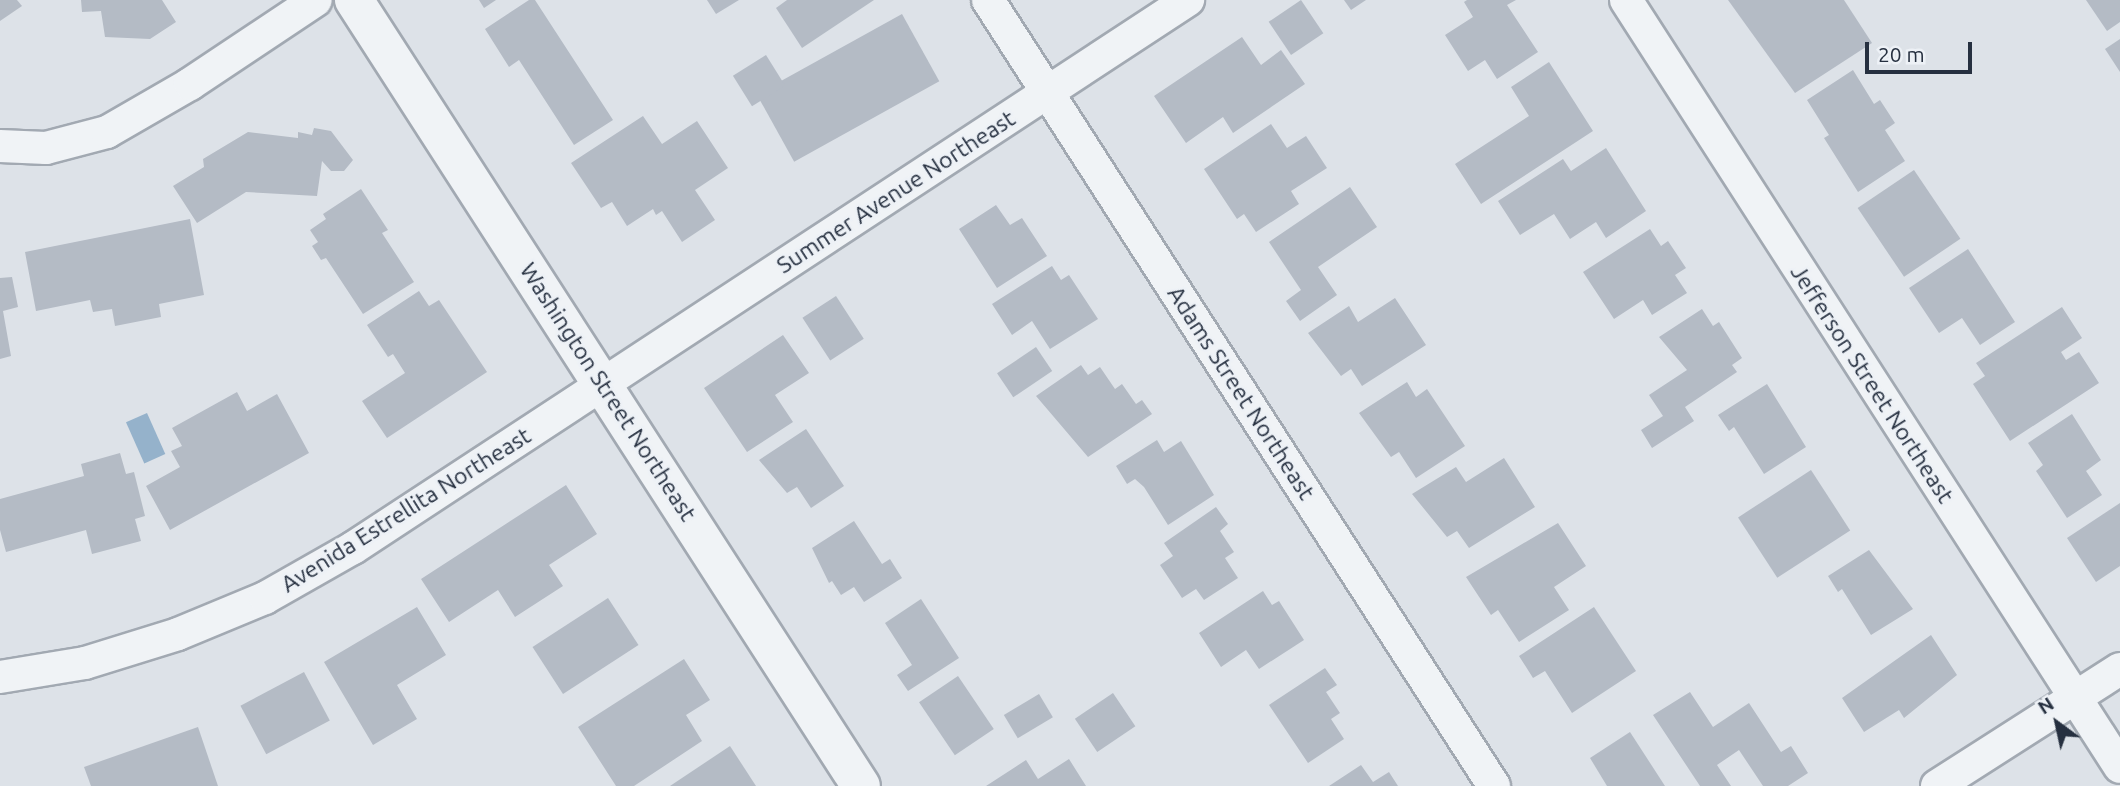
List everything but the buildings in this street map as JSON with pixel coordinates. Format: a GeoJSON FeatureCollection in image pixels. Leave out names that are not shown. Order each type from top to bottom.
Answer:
{"type":"FeatureCollection","features":[{"type":"Feature","properties":{"kind":"street"},"geometry":{"type":"LineString","coordinates":[[0,145],[46,148],[107,132],[190,85],[316,0]]}},
{"type":"Feature","properties":{"kind":"street","name":"Washington Street Northeast"},"geometry":{"type":"LineString","coordinates":[[354,0],[861,786]]}},
{"type":"Feature","properties":{"kind":"street","name":"Adams Street Northeast"},"geometry":{"type":"LineString","coordinates":[[988,0],[1494,786]]}},
{"type":"Feature","properties":{"kind":"street","name":"Summer Avenue Northeast"},"geometry":{"type":"LineString","coordinates":[[603,383],[1188,0]]}},
{"type":"Feature","properties":{"kind":"street","name":"Jefferson Street Northeast"},"geometry":{"type":"LineString","coordinates":[[1626,0],[2120,767]]}},
{"type":"Feature","properties":{"kind":"street","name":"Avenida Estrellita Northeast"},"geometry":{"type":"LineString","coordinates":[[0,677],[85,663],[178,634],[265,598],[353,548],[603,383]]}},
{"type":"Feature","properties":{"kind":"street"},"geometry":{"type":"LineString","coordinates":[[1937,786],[2120,668]]}},
{"type":"Feature","properties":{"kind":"water"},"geometry":{"type":"Polygon","coordinates":[[[147,413],[165,454],[144,463],[126,422],[147,413]]]}}]}
